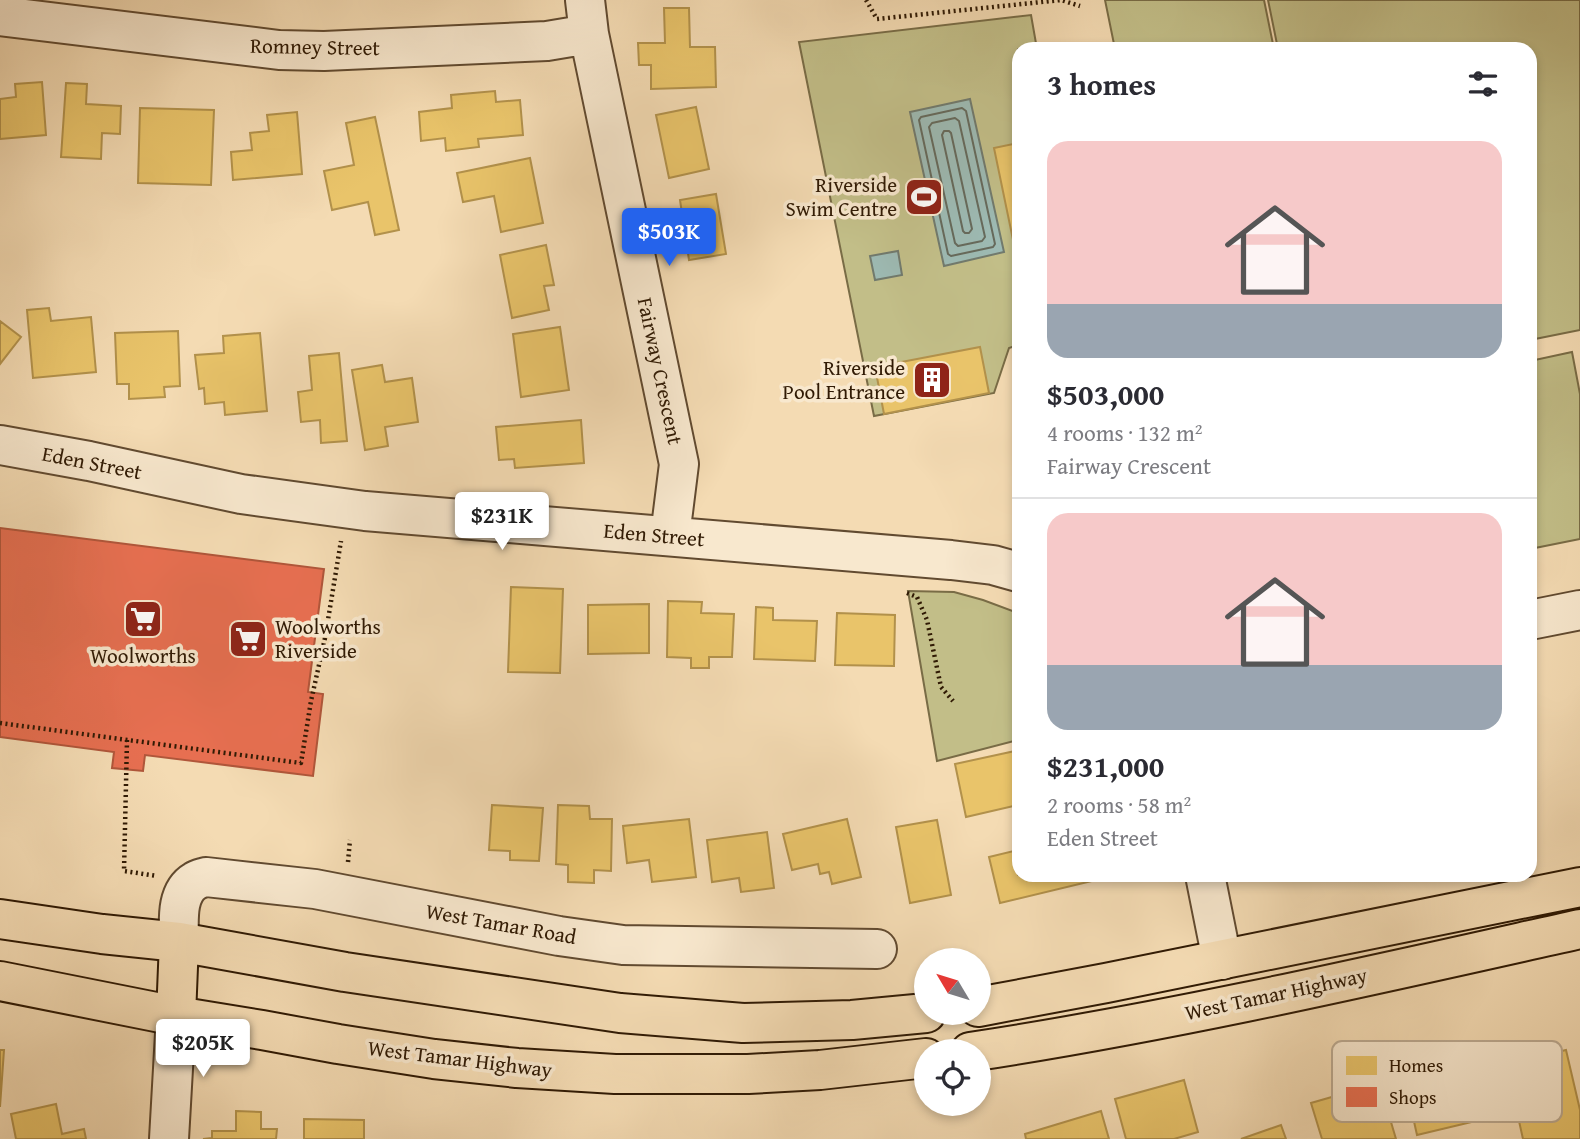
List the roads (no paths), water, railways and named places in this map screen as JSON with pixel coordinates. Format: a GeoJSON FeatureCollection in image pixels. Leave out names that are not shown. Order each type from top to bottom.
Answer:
{"type":"FeatureCollection","features":[{"type":"Feature","properties":{"kind":"highway","name":"West Tamar Highway"},"geometry":{"type":"LineString","coordinates":[[991,1004],[1580,887]]}},
{"type":"Feature","properties":{"kind":"highway"},"geometry":{"type":"LineString","coordinates":[[0,919],[179,942],[345,972],[620,1013],[743,1023],[852,1020],[914,1014]]}},
{"type":"Feature","properties":{"kind":"highway","name":"West Tamar Highway"},"geometry":{"type":"LineString","coordinates":[[991,1049],[1068,1037],[1580,929]]}},
{"type":"Feature","properties":{"kind":"highway"},"geometry":{"type":"LineString","coordinates":[[176,1016],[179,942]]}},
{"type":"Feature","properties":{"kind":"highway","name":"West Tamar Highway"},"geometry":{"type":"LineString","coordinates":[[0,981],[176,1016],[434,1059],[517,1068],[615,1074],[760,1073],[832,1069],[914,1059]]}},
{"type":"Feature","properties":{"kind":"street","name":"Romney Street"},"geometry":{"type":"LineString","coordinates":[[0,16],[279,50],[324,51],[547,41],[587,17]]}},
{"type":"Feature","properties":{"kind":"street","name":"Fairway Crescent"},"geometry":{"type":"LineString","coordinates":[[587,17],[679,464],[670,536]]}},
{"type":"Feature","properties":{"kind":"street","name":"Eden Street"},"geometry":{"type":"LineString","coordinates":[[0,445],[241,494],[365,511],[951,560],[1012,570]]}},
{"type":"Feature","properties":{"kind":"street"},"geometry":{"type":"LineString","coordinates":[[1537,619],[1580,610]]}},
{"type":"Feature","properties":{"kind":"street","name":"West Tamar Road"},"geometry":{"type":"LineString","coordinates":[[179,942],[179,907],[185,891],[194,881],[206,877],[315,889],[559,936],[623,945],[877,949]]}},
{"type":"Feature","properties":{"kind":"street"},"geometry":{"type":"LineString","coordinates":[[1206,882],[1222,960]]}},
{"type":"Feature","properties":{"kind":"street"},"geometry":{"type":"LineString","coordinates":[[169,1139],[176,1016]]}},
{"type":"Feature","properties":{"kind":"water"},"geometry":{"type":"Polygon","coordinates":[[[970,99],[1004,252],[944,266],[910,112],[970,99]]]}},
{"type":"Feature","properties":{"kind":"water"},"geometry":{"type":"Polygon","coordinates":[[[898,251],[902,275],[875,280],[870,256],[898,251]]]}},
{"type":"Feature","properties":{"kind":"place","name":"Riverside Swim Centre"},"geometry":{"type":"Point","coordinates":[924,197]}},
{"type":"Feature","properties":{"kind":"place","name":"Riverside Pool Entrance"},"geometry":{"type":"Point","coordinates":[932,380]}},
{"type":"Feature","properties":{"kind":"place","name":"Woolworths"},"geometry":{"type":"Point","coordinates":[143,619]}},
{"type":"Feature","properties":{"kind":"place","name":"Woolworths Riverside"},"geometry":{"type":"Point","coordinates":[248,639]}}]}
